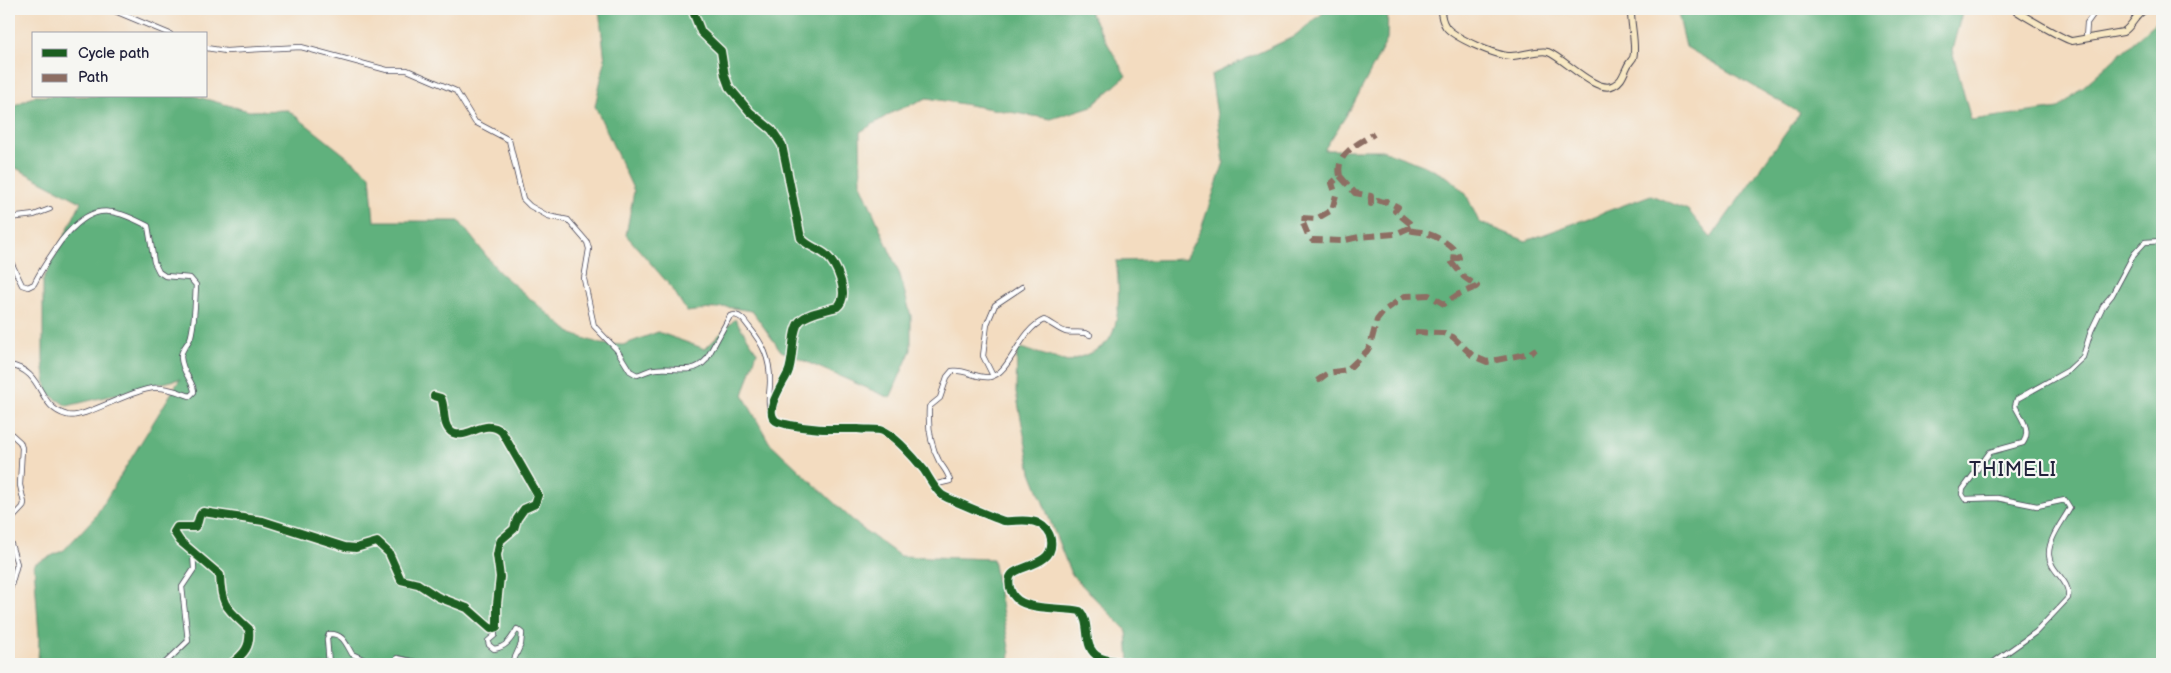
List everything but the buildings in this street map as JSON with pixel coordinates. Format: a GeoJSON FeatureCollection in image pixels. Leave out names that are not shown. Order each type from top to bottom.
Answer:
{"type":"FeatureCollection","features":[{"type":"Feature","properties":{"kind":"street"},"geometry":{"type":"LineString","coordinates":[[110,9],[165,32]]}},
{"type":"Feature","properties":{"kind":"street"},"geometry":{"type":"LineString","coordinates":[[692,9],[701,32],[721,51],[730,87],[750,112],[772,130],[782,145],[801,238],[806,244],[826,254],[843,286],[844,295],[842,303],[837,307],[803,318],[797,326],[790,368],[772,402],[772,416]]}},
{"type":"Feature","properties":{"kind":"street"},"geometry":{"type":"LineString","coordinates":[[1441,9],[1441,17],[1446,26],[1456,36],[1508,56],[1531,54],[1540,51],[1548,52],[1584,77],[1606,87],[1612,87],[1622,80],[1633,57],[1631,9]]}},
{"type":"Feature","properties":{"kind":"street"},"geometry":{"type":"LineString","coordinates":[[2014,9],[2067,41],[2110,36],[2123,32],[2128,29],[2141,11],[2146,9]]}},
{"type":"Feature","properties":{"kind":"street"},"geometry":{"type":"LineString","coordinates":[[2086,38],[2086,23],[2098,9]]}},
{"type":"Feature","properties":{"kind":"street"},"geometry":{"type":"LineString","coordinates":[[208,48],[226,51],[301,48],[387,70],[406,70],[456,91],[475,122],[509,140],[523,199],[530,206],[548,216],[568,220],[587,242],[589,249],[584,279],[594,326],[617,350],[630,371],[637,375],[659,368],[683,370],[701,366],[730,316],[735,314],[740,316],[763,344],[768,357],[770,380],[768,405],[776,421],[808,429],[874,430],[888,433],[919,464],[933,484],[947,498],[975,508],[999,520],[1029,520],[1047,529],[1051,536],[1052,545],[1047,555],[1040,562],[1015,572],[1010,576],[1011,592],[1016,600],[1030,606],[1080,611],[1087,625],[1088,642],[1092,651],[1099,657],[1130,664]]}},
{"type":"Feature","properties":{"kind":"street"},"geometry":{"type":"LineString","coordinates":[[9,218],[28,216],[50,209]]}},
{"type":"Feature","properties":{"kind":"street"},"geometry":{"type":"LineString","coordinates":[[9,258],[22,285],[31,286],[48,259],[77,222],[92,213],[110,211],[120,213],[148,226],[154,262],[159,272],[165,276],[190,278],[196,284],[191,338],[182,350],[183,370],[194,386],[194,392],[190,396],[163,387],[151,388],[119,398],[81,416],[68,416],[55,410],[47,403],[34,379],[24,371],[9,365]]}},
{"type":"Feature","properties":{"kind":"street"},"geometry":{"type":"LineString","coordinates":[[1991,664],[2036,632],[2068,598],[2067,585],[2049,555],[2053,538],[2070,508],[2065,500],[2037,506],[1997,498],[1965,498],[1962,494],[1963,488],[1990,452],[2023,443],[2026,440],[2027,428],[2015,406],[2017,399],[2069,370],[2082,357],[2091,331],[2103,306],[2112,295],[2134,254],[2145,242],[2162,241]]}},
{"type":"Feature","properties":{"kind":"street"},"geometry":{"type":"LineString","coordinates":[[993,376],[983,356],[988,324],[995,305],[1022,287]]}},
{"type":"Feature","properties":{"kind":"street"},"geometry":{"type":"LineString","coordinates":[[933,484],[950,481],[949,473],[938,460],[931,440],[928,422],[929,407],[940,398],[947,377],[952,371],[965,371],[986,377],[993,376],[1010,360],[1022,338],[1039,322],[1044,320],[1056,325],[1063,331],[1086,333],[1090,336]]}},
{"type":"Feature","properties":{"kind":"street"},"geometry":{"type":"LineString","coordinates":[[434,396],[441,398],[443,401],[444,416],[449,430],[453,433],[460,434],[487,427],[493,427],[502,432],[538,495],[535,504],[524,509],[516,521],[514,529],[501,540],[497,555],[500,574],[497,604],[498,624],[494,629],[494,635],[488,641],[489,645],[494,649],[506,645],[517,629],[522,633],[521,644],[513,657],[512,664]]}},
{"type":"Feature","properties":{"kind":"street"},"geometry":{"type":"LineString","coordinates":[[9,432],[20,442],[22,448],[20,485],[24,503],[23,507],[9,522]]}},
{"type":"Feature","properties":{"kind":"street"},"geometry":{"type":"LineString","coordinates":[[231,664],[244,655],[248,648],[249,629],[224,603],[220,594],[220,575],[180,541],[175,529],[179,526],[195,527],[198,524],[200,514],[205,512],[263,521],[345,548],[356,548],[378,542],[388,553],[401,580],[418,584],[438,597],[466,608],[488,627],[494,629]]}},
{"type":"Feature","properties":{"kind":"street"},"geometry":{"type":"LineString","coordinates":[[9,538],[17,564],[9,593]]}},
{"type":"Feature","properties":{"kind":"street"},"geometry":{"type":"LineString","coordinates":[[164,664],[188,641],[182,587],[194,569],[193,552]]}},
{"type":"Feature","properties":{"kind":"street"},"geometry":{"type":"LineString","coordinates":[[329,664],[327,639],[329,634],[334,634],[347,642],[352,654],[373,664]]}},
{"type":"Feature","properties":{"kind":"street"},"geometry":{"type":"LineString","coordinates":[[1099,657],[1101,664]]}},
{"type":"Feature","properties":{"kind":"street"},"geometry":{"type":"LineString","coordinates":[[398,664],[397,658],[425,664]]}},
{"type":"Feature","properties":{"kind":"green space"},"geometry":{"type":"Polygon","coordinates":[[[599,9],[1088,9],[1126,76],[1092,106],[1051,119],[927,98],[893,112],[860,132],[861,184],[900,275],[911,316],[911,350],[890,398],[781,351],[752,311],[726,307],[687,312],[672,288],[626,235],[634,191],[595,106],[605,61],[599,9]]]}},
{"type":"Feature","properties":{"kind":"green space"},"geometry":{"type":"Polygon","coordinates":[[[1328,9],[1388,9],[1387,40],[1353,105],[1324,150],[1382,150],[1423,165],[1449,178],[1466,194],[1479,222],[1526,241],[1651,195],[1688,210],[1711,238],[1800,113],[1686,47],[1677,9],[1963,9],[1952,50],[1971,120],[2059,108],[2162,17],[2162,664],[1129,664],[1127,631],[1071,574],[1031,472],[1016,392],[1017,347],[1068,362],[1093,352],[1106,343],[1115,327],[1118,304],[1116,261],[1185,259],[1201,229],[1224,162],[1211,75],[1293,37],[1328,9]]]}},
{"type":"Feature","properties":{"kind":"green space"},"geometry":{"type":"Polygon","coordinates":[[[32,97],[202,98],[249,111],[288,110],[370,175],[374,221],[459,221],[499,272],[572,334],[601,344],[623,345],[658,332],[705,349],[735,319],[757,352],[743,395],[769,442],[860,527],[900,556],[993,559],[1010,653],[1009,664],[38,664],[39,636],[34,564],[64,550],[95,517],[180,379],[67,406],[47,393],[43,361],[43,280],[81,202],[12,166],[15,105],[32,97]]]}},
{"type":"Feature","properties":{"kind":"marked path"},"geometry":{"type":"LineString","coordinates":[[1340,176],[1355,193],[1371,196],[1371,204],[1378,200],[1387,201],[1398,207],[1395,211],[1413,226],[1395,234],[1359,237],[1341,241],[1312,240],[1308,235],[1301,218],[1316,219],[1332,210],[1336,195],[1332,183],[1340,176],[1339,168],[1344,155],[1374,134]]}},
{"type":"Feature","properties":{"kind":"marked path"},"geometry":{"type":"LineString","coordinates":[[1317,381],[1328,373],[1347,370],[1367,351],[1377,320],[1384,311],[1405,296],[1429,295],[1444,304],[1457,295],[1477,286],[1464,277],[1450,260],[1450,257],[1459,258],[1454,249],[1432,235],[1406,228]]}},
{"type":"Feature","properties":{"kind":"marked path"},"geometry":{"type":"LineString","coordinates":[[1415,332],[1443,333],[1453,337],[1473,356],[1487,362],[1530,353],[1536,349]]}},
{"type":"Feature","properties":{"kind":"cycle path"},"geometry":{"type":"LineString","coordinates":[[692,9],[701,32],[721,51],[725,76],[729,87],[750,112],[772,130],[782,145],[801,238],[826,255],[838,273],[843,288],[843,296],[837,307],[806,316],[796,327],[790,367],[775,397],[772,411],[773,417],[779,422],[807,428],[880,430],[885,432],[898,441],[910,454],[942,495],[1004,521],[1030,521],[1040,524],[1049,534],[1051,548],[1048,555],[1043,559],[1012,574],[1009,582],[1015,598],[1031,606],[1080,611],[1084,616],[1088,641],[1094,653],[1103,659],[1130,664]]}},
{"type":"Feature","properties":{"kind":"cycle path"},"geometry":{"type":"LineString","coordinates":[[231,664],[246,650],[249,641],[249,629],[230,611],[224,601],[220,575],[180,541],[174,532],[177,527],[195,527],[203,512],[263,521],[345,547],[356,548],[377,542],[389,553],[401,580],[418,584],[438,597],[467,608],[491,629],[497,627],[500,577],[497,555],[499,545],[501,540],[514,529],[517,519],[524,509],[535,504],[538,495],[502,432],[496,428],[489,427],[465,434],[453,433],[445,422],[441,398],[434,396]]}},
{"type":"Feature","properties":{"kind":"district","name":"THIMELI"},"geometry":{"type":"Point","coordinates":[2013,469]}}]}
